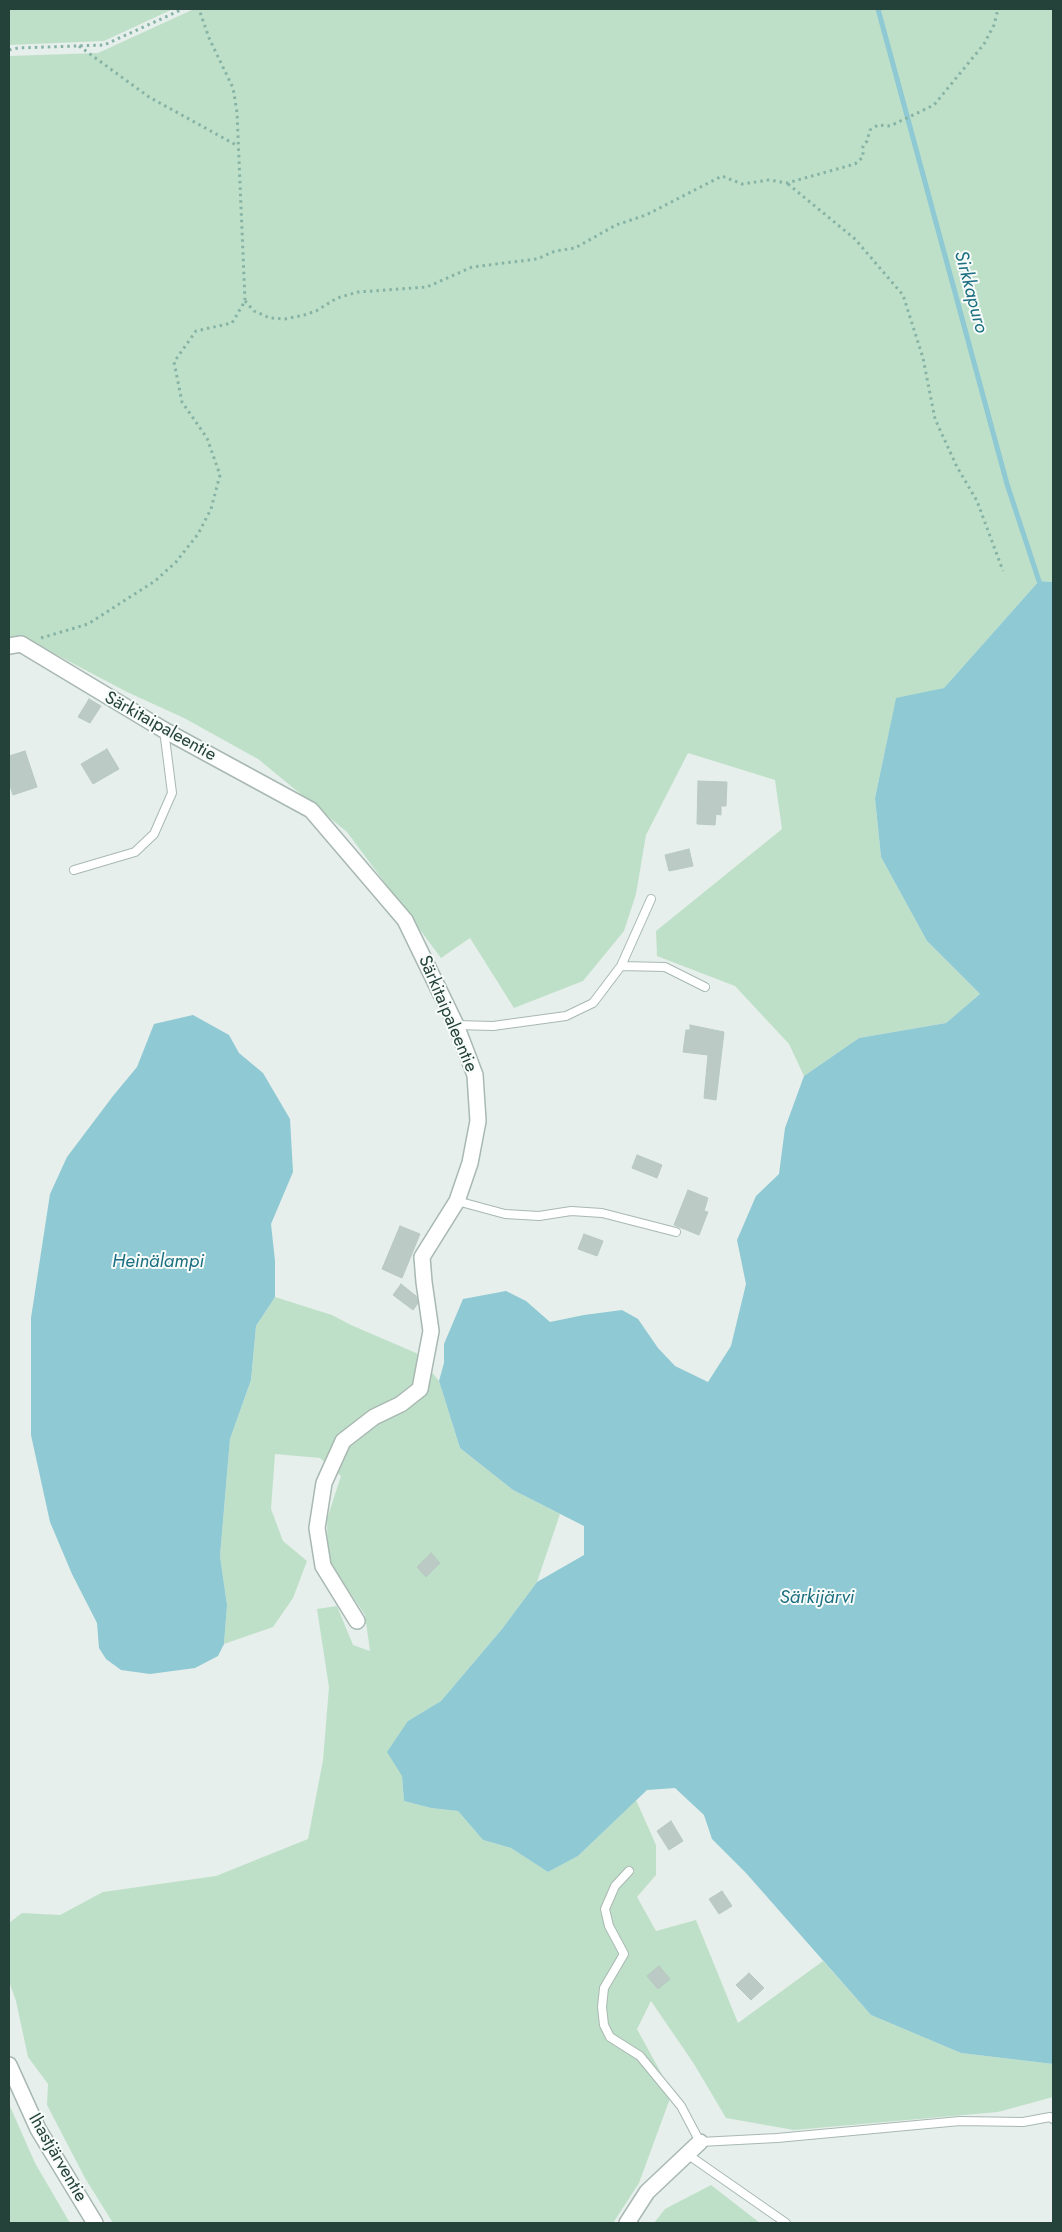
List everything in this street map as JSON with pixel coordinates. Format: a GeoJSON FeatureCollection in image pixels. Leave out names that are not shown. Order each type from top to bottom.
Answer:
{"type":"FeatureCollection","features":[{"type":"Feature","properties":{"kind":"street","name":"Särkitaipaleentie"},"geometry":{"type":"LineString","coordinates":[[15,645],[164,730],[311,810],[405,920],[456,1025],[475,1075],[478,1121],[470,1163],[457,1201],[422,1257],[431,1331],[420,1389],[401,1404],[374,1416],[343,1441],[324,1484],[317,1528],[323,1566],[357,1621]]}},
{"type":"Feature","properties":{"kind":"street","name":"Ihastjärventie"},"geometry":{"type":"LineString","coordinates":[[9,2065],[38,2129],[95,2223]]}},
{"type":"Feature","properties":{"kind":"street"},"geometry":{"type":"LineString","coordinates":[[627,2223],[647,2192],[700,2142]]}},
{"type":"Feature","properties":{"kind":"lane"},"geometry":{"type":"LineString","coordinates":[[74,870],[135,852],[154,834],[172,793],[164,730]]}},
{"type":"Feature","properties":{"kind":"lane"},"geometry":{"type":"LineString","coordinates":[[456,1025],[493,1026],[566,1016],[593,1003],[620,966],[651,899]]}},
{"type":"Feature","properties":{"kind":"lane"},"geometry":{"type":"LineString","coordinates":[[620,966],[665,967],[705,987]]}},
{"type":"Feature","properties":{"kind":"lane"},"geometry":{"type":"LineString","coordinates":[[457,1201],[505,1214],[539,1216],[571,1211],[602,1213],[676,1232]]}},
{"type":"Feature","properties":{"kind":"lane"},"geometry":{"type":"LineString","coordinates":[[629,1871],[615,1886],[605,1909],[609,1926],[624,1954],[604,1988],[602,2007],[604,2024],[610,2037],[640,2056],[681,2106],[700,2142],[777,2138],[960,2121],[1023,2122],[1050,2117],[1053,2119]]}},
{"type":"Feature","properties":{"kind":"lane"},"geometry":{"type":"LineString","coordinates":[[687,2154],[786,2223]]}},
{"type":"Feature","properties":{"kind":"path"},"geometry":{"type":"LineString","coordinates":[[9,50],[18,48],[104,45],[183,9]]}},
{"type":"Feature","properties":{"kind":"path"},"geometry":{"type":"LineString","coordinates":[[15,645],[88,624],[155,581],[176,562],[198,534],[211,509],[220,475],[207,438],[182,402],[174,362],[196,331],[232,323],[245,301],[237,112],[233,88],[209,38],[199,9]]}},
{"type":"Feature","properties":{"kind":"path"},"geometry":{"type":"LineString","coordinates":[[245,301],[254,312],[270,318],[285,319],[304,315],[316,311],[337,298],[358,292],[427,287],[472,267],[537,259],[555,251],[575,248],[616,224],[646,215],[722,176],[742,184],[769,180],[787,183],[855,164],[863,157],[863,146],[867,141],[870,130],[878,125],[890,126],[934,105],[964,71],[991,33],[998,9]]}},
{"type":"Feature","properties":{"kind":"path"},"geometry":{"type":"LineString","coordinates":[[79,46],[150,97],[238,146]]}},
{"type":"Feature","properties":{"kind":"path"},"geometry":{"type":"LineString","coordinates":[[787,183],[855,238],[903,295],[923,358],[935,419],[957,467],[977,501],[1003,572]]}},
{"type":"Feature","properties":{"kind":"green space"},"geometry":{"type":"Polygon","coordinates":[[[9,9],[173,9],[104,41],[9,45],[9,9]]]}},
{"type":"Feature","properties":{"kind":"green space"},"geometry":{"type":"Polygon","coordinates":[[[194,9],[1053,9],[1053,582],[1039,581],[944,688],[896,699],[875,798],[881,857],[927,941],[980,994],[946,1023],[859,1038],[804,1076],[789,1044],[735,986],[657,956],[656,931],[782,829],[775,780],[688,753],[646,835],[636,894],[624,931],[583,981],[514,1008],[470,938],[441,958],[347,832],[258,759],[184,718],[127,692],[21,636],[9,639],[9,56],[98,53],[194,9]]]}},
{"type":"Feature","properties":{"kind":"green space"},"geometry":{"type":"Polygon","coordinates":[[[275,1297],[332,1315],[416,1353],[439,1381],[460,1448],[513,1490],[560,1514],[537,1582],[502,1629],[441,1701],[408,1721],[402,1776],[404,1801],[431,1808],[458,1811],[483,1840],[511,1848],[548,1872],[578,1856],[636,1800],[656,1845],[656,1875],[637,1897],[656,1931],[696,1920],[738,2023],[823,1961],[871,2015],[961,2053],[1053,2064],[1053,2097],[998,2112],[794,2130],[726,2118],[694,2064],[651,2001],[637,2029],[672,2093],[639,2183],[613,2223],[113,2223],[85,2178],[47,2105],[48,2084],[28,2057],[16,2001],[9,1981],[9,1923],[22,1913],[60,1915],[103,1892],[216,1876],[308,1839],[323,1760],[329,1687],[317,1609],[337,1606],[353,1645],[370,1651],[365,1615],[328,1560],[327,1519],[341,1476],[320,1458],[275,1454],[271,1509],[283,1541],[307,1561],[293,1598],[273,1627],[224,1644],[227,1605],[220,1556],[230,1439],[251,1380],[256,1326],[275,1297]]]}},
{"type":"Feature","properties":{"kind":"green space"},"geometry":{"type":"Polygon","coordinates":[[[9,2104],[35,2163],[70,2223],[9,2223],[9,2104]]]}},
{"type":"Feature","properties":{"kind":"green space"},"geometry":{"type":"Polygon","coordinates":[[[711,2185],[760,2223],[654,2223],[665,2209],[711,2185]]]}},
{"type":"Feature","properties":{"kind":"water","name":"Särkijärvi"},"geometry":{"type":"Polygon","coordinates":[[[1039,581],[1053,582],[1053,2064],[961,2053],[871,2015],[746,1873],[712,1839],[704,1815],[675,1788],[647,1790],[578,1856],[548,1872],[511,1848],[483,1840],[458,1811],[431,1808],[404,1801],[402,1776],[387,1752],[408,1721],[441,1701],[502,1629],[537,1582],[584,1555],[584,1526],[513,1490],[460,1448],[439,1381],[444,1363],[444,1344],[463,1299],[506,1291],[526,1301],[550,1322],[622,1310],[638,1319],[658,1348],[675,1366],[708,1382],[731,1346],[746,1284],[737,1240],[756,1196],[779,1174],[785,1128],[804,1076],[859,1038],[946,1023],[980,994],[927,941],[881,857],[875,798],[896,698],[944,688],[1039,581]]]}},
{"type":"Feature","properties":{"kind":"water","name":"Heinälampi"},"geometry":{"type":"Polygon","coordinates":[[[193,1015],[229,1035],[239,1053],[263,1073],[290,1119],[293,1172],[271,1224],[275,1261],[275,1297],[256,1326],[251,1380],[230,1439],[220,1556],[227,1605],[224,1644],[218,1656],[195,1668],[150,1674],[121,1670],[106,1659],[99,1648],[97,1623],[72,1574],[50,1522],[31,1435],[31,1318],[50,1194],[67,1157],[137,1067],[154,1024],[193,1015]]]}},
{"type":"Feature","properties":{"kind":"building"},"geometry":{"type":"Polygon","coordinates":[[[89,699],[101,706],[90,723],[78,717],[89,699]]]}},
{"type":"Feature","properties":{"kind":"building"},"geometry":{"type":"Polygon","coordinates":[[[107,749],[119,769],[93,784],[81,764],[107,749]]]}},
{"type":"Feature","properties":{"kind":"building"},"geometry":{"type":"Polygon","coordinates":[[[25,751],[37,787],[13,795],[9,782],[9,756],[25,751]]]}},
{"type":"Feature","properties":{"kind":"building"},"geometry":{"type":"Polygon","coordinates":[[[698,781],[727,782],[726,806],[721,806],[721,815],[716,814],[715,825],[697,824],[698,781]]]}},
{"type":"Feature","properties":{"kind":"building"},"geometry":{"type":"Polygon","coordinates":[[[689,849],[693,866],[669,871],[665,855],[689,849]]]}},
{"type":"Feature","properties":{"kind":"building"},"geometry":{"type":"Polygon","coordinates":[[[690,1025],[724,1032],[716,1100],[704,1098],[708,1055],[683,1052],[686,1030],[690,1030],[690,1025]]]}},
{"type":"Feature","properties":{"kind":"building"},"geometry":{"type":"Polygon","coordinates":[[[637,1155],[662,1165],[657,1178],[632,1168],[637,1155]]]}},
{"type":"Feature","properties":{"kind":"building"},"geometry":{"type":"Polygon","coordinates":[[[688,1190],[708,1198],[704,1211],[708,1212],[699,1235],[674,1225],[688,1190]]]}},
{"type":"Feature","properties":{"kind":"building"},"geometry":{"type":"Polygon","coordinates":[[[400,1226],[420,1234],[402,1278],[382,1269],[400,1226]]]}},
{"type":"Feature","properties":{"kind":"building"},"geometry":{"type":"Polygon","coordinates":[[[584,1234],[603,1241],[597,1256],[578,1249],[584,1234]]]}},
{"type":"Feature","properties":{"kind":"building"},"geometry":{"type":"Polygon","coordinates":[[[401,1284],[416,1296],[418,1303],[413,1310],[393,1295],[401,1284]]]}},
{"type":"Feature","properties":{"kind":"building"},"geometry":{"type":"Polygon","coordinates":[[[431,1553],[440,1563],[426,1577],[417,1567],[431,1553]]]}},
{"type":"Feature","properties":{"kind":"building"},"geometry":{"type":"Polygon","coordinates":[[[671,1821],[683,1841],[669,1850],[657,1831],[671,1821]]]}},
{"type":"Feature","properties":{"kind":"building"},"geometry":{"type":"Polygon","coordinates":[[[722,1891],[732,1906],[719,1914],[709,1899],[722,1891]]]}},
{"type":"Feature","properties":{"kind":"building"},"geometry":{"type":"Polygon","coordinates":[[[659,1966],[670,1979],[658,1989],[647,1976],[659,1966]]]}},
{"type":"Feature","properties":{"kind":"building"},"geometry":{"type":"Polygon","coordinates":[[[749,1973],[764,1988],[751,2000],[736,1985],[749,1973]]]}},
{"type":"Feature","properties":{"kind":"waterway","name":"Sirkkapuro"},"geometry":{"type":"LineString","coordinates":[[878,9],[1007,484],[1039,581]]}}]}
